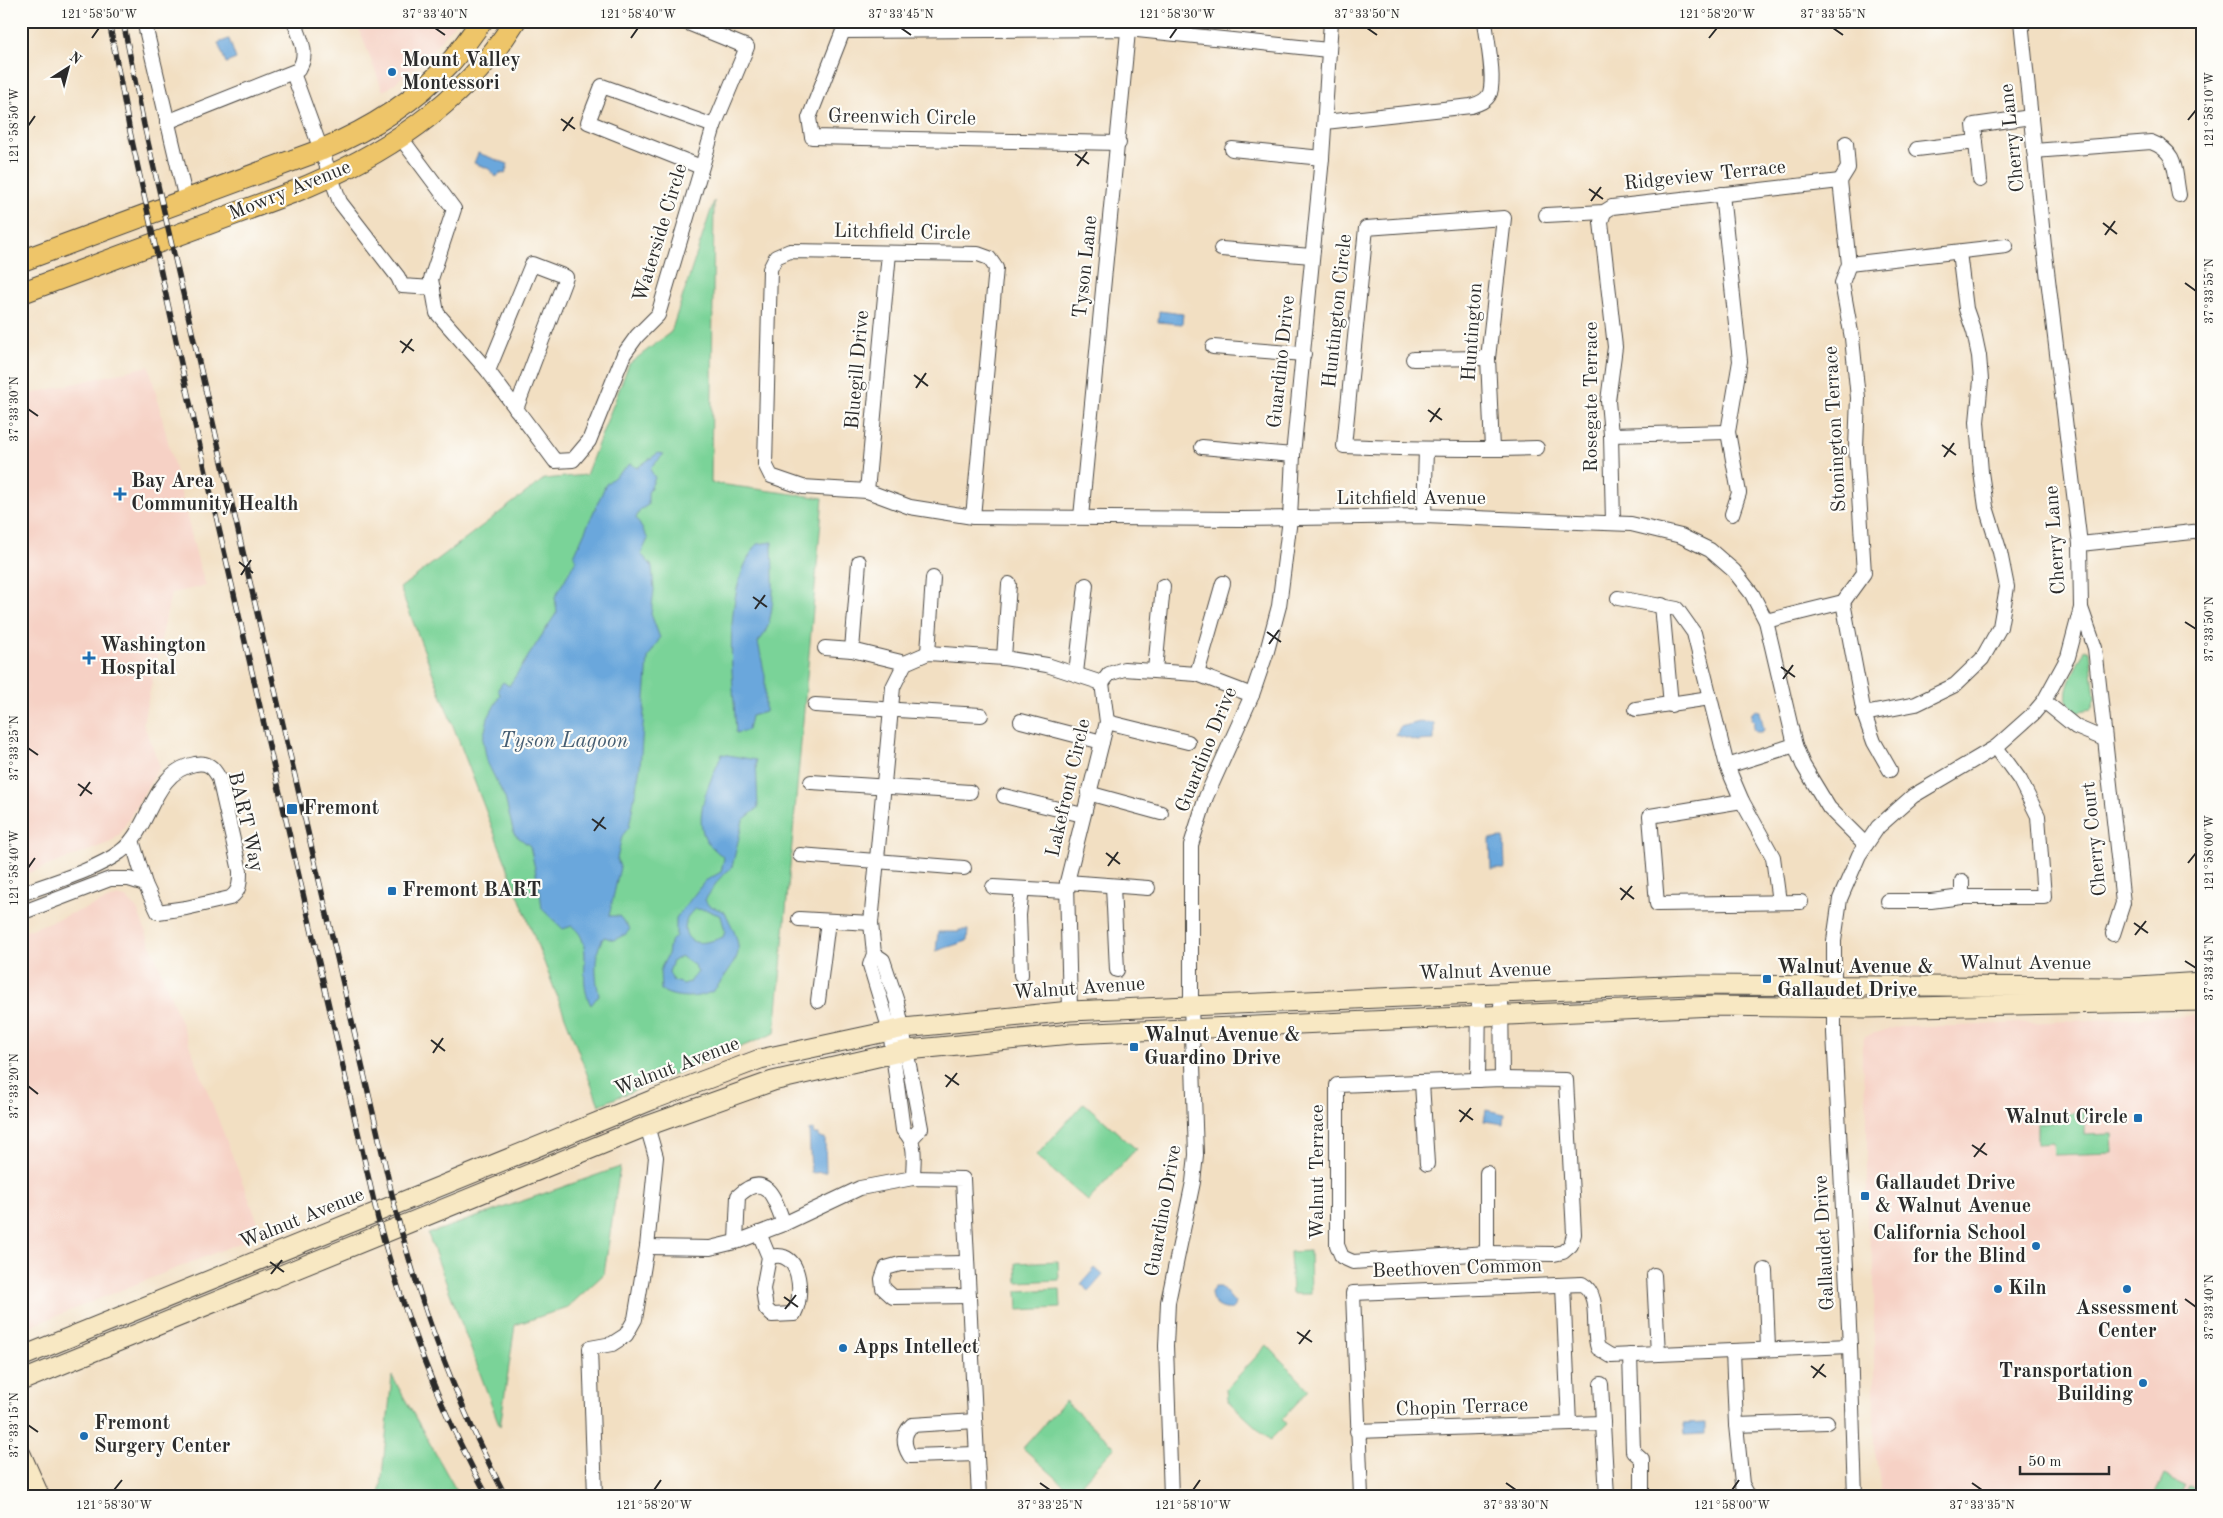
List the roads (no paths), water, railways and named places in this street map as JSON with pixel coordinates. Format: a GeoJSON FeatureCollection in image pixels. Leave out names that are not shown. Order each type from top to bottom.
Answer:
{"type":"FeatureCollection","features":[{"type":"Feature","properties":{"kind":"main road","name":"Mowry Avenue"},"geometry":{"type":"LineString","coordinates":[[21,261],[321,150],[363,131],[412,98],[449,63],[482,21]]}},
{"type":"Feature","properties":{"kind":"main road","name":"Mowry Avenue"},"geometry":{"type":"LineString","coordinates":[[21,293],[331,177],[370,157],[401,138],[462,89],[489,59],[515,21]]}},
{"type":"Feature","properties":{"kind":"main road","name":"Walnut Avenue"},"geometry":{"type":"LineString","coordinates":[[21,1357],[652,1100],[753,1061],[897,1029],[1070,1011],[1191,1004],[1479,995],[1690,985],[2122,987],[2202,982]]}},
{"type":"Feature","properties":{"kind":"main road","name":"Walnut Avenue"},"geometry":{"type":"LineString","coordinates":[[21,1381],[647,1126],[773,1081],[901,1052],[1070,1034],[1715,1006],[1834,1008],[2202,1001]]}},
{"type":"Feature","properties":{"kind":"main road"},"geometry":{"type":"LineString","coordinates":[[21,1454],[40,1497]]}},
{"type":"Feature","properties":{"kind":"street"},"geometry":{"type":"LineString","coordinates":[[144,21],[186,200]]}},
{"type":"Feature","properties":{"kind":"street"},"geometry":{"type":"LineString","coordinates":[[167,122],[298,70],[305,56],[294,21]]}},
{"type":"Feature","properties":{"kind":"street","name":"Waterside Circle"},"geometry":{"type":"LineString","coordinates":[[401,138],[454,209],[432,284],[437,313],[488,371],[555,460],[573,460],[589,441],[624,354],[637,336],[658,315],[714,126],[747,47],[683,21]]}},
{"type":"Feature","properties":{"kind":"street","name":"Guardino Drive"},"geometry":{"type":"LineString","coordinates":[[1171,1497],[1166,1346],[1168,1302],[1193,1182],[1196,1155],[1191,1004],[1191,846],[1206,797],[1252,695],[1276,622],[1290,518],[1293,455],[1325,122],[1331,21]]}},
{"type":"Feature","properties":{"kind":"street"},"geometry":{"type":"LineString","coordinates":[[1325,122],[1471,106],[1482,102],[1490,94],[1491,81],[1485,21]]}},
{"type":"Feature","properties":{"kind":"street","name":"Cherry Lane"},"geometry":{"type":"LineString","coordinates":[[1834,987],[1834,940],[1840,899],[1865,844],[1878,827],[1913,796],[1996,747],[2021,726],[2044,701],[2068,656],[2081,608],[2080,544],[2034,151],[2021,21]]}},
{"type":"Feature","properties":{"kind":"street"},"geometry":{"type":"LineString","coordinates":[[1129,25],[1328,50]]}},
{"type":"Feature","properties":{"kind":"street","name":"Greenwich Circle"},"geometry":{"type":"LineString","coordinates":[[1119,142],[812,137],[809,118],[843,31],[1129,25]]}},
{"type":"Feature","properties":{"kind":"street","name":"Tyson Lane"},"geometry":{"type":"LineString","coordinates":[[1081,517],[1129,25]]}},
{"type":"Feature","properties":{"kind":"street"},"geometry":{"type":"LineString","coordinates":[[293,73],[340,202],[400,282],[432,284]]}},
{"type":"Feature","properties":{"kind":"street"},"geometry":{"type":"LineString","coordinates":[[701,167],[588,122],[602,86],[714,126]]}},
{"type":"Feature","properties":{"kind":"street"},"geometry":{"type":"LineString","coordinates":[[1980,180],[1974,125],[2031,117]]}},
{"type":"Feature","properties":{"kind":"street"},"geometry":{"type":"LineString","coordinates":[[1917,149],[1976,142]]}},
{"type":"Feature","properties":{"kind":"street"},"geometry":{"type":"LineString","coordinates":[[2034,151],[2151,142],[2164,147],[2172,156],[2179,195]]}},
{"type":"Feature","properties":{"kind":"street","name":"Stonington Terrace"},"geometry":{"type":"LineString","coordinates":[[1843,602],[1864,573],[1856,447],[1858,398],[1852,338],[1842,283],[1849,264],[1840,181],[1848,168],[1846,143]]}},
{"type":"Feature","properties":{"kind":"street"},"geometry":{"type":"LineString","coordinates":[[1232,149],[1322,158]]}},
{"type":"Feature","properties":{"kind":"street","name":"Ridgeview Terrace"},"geometry":{"type":"LineString","coordinates":[[1546,215],[1604,212],[1612,206],[1840,181]]}},
{"type":"Feature","properties":{"kind":"street"},"geometry":{"type":"LineString","coordinates":[[1722,194],[1740,361],[1728,432],[1739,493],[1732,514]]}},
{"type":"Feature","properties":{"kind":"street","name":"Rosegate Terrace"},"geometry":{"type":"LineString","coordinates":[[1604,212],[1601,222],[1615,347],[1608,401],[1611,435],[1612,523]]}},
{"type":"Feature","properties":{"kind":"street","name":"Huntington"},"geometry":{"type":"LineString","coordinates":[[1492,449],[1488,358],[1504,218]]}},
{"type":"Feature","properties":{"kind":"street","name":"Huntington Circle"},"geometry":{"type":"LineString","coordinates":[[1426,450],[1344,446],[1366,228],[1504,218]]}},
{"type":"Feature","properties":{"kind":"street"},"geometry":{"type":"LineString","coordinates":[[1849,264],[2006,246]]}},
{"type":"Feature","properties":{"kind":"street"},"geometry":{"type":"LineString","coordinates":[[1221,249],[1312,256]]}},
{"type":"Feature","properties":{"kind":"street","name":"Litchfield Circle"},"geometry":{"type":"LineString","coordinates":[[771,476],[765,464],[770,269],[776,257],[790,251],[978,254],[989,258],[996,268],[973,517]]}},
{"type":"Feature","properties":{"kind":"street"},"geometry":{"type":"LineString","coordinates":[[1864,714],[1916,704],[1955,685],[1982,660],[2000,627],[2008,587],[2000,552],[1986,507],[1977,422],[1981,380],[1979,356],[1974,332],[1966,309],[1959,252]]}},
{"type":"Feature","properties":{"kind":"street","name":"Bluegill Drive"},"geometry":{"type":"LineString","coordinates":[[867,492],[889,253]]}},
{"type":"Feature","properties":{"kind":"street"},"geometry":{"type":"LineString","coordinates":[[488,371],[532,264],[566,277],[516,409]]}},
{"type":"Feature","properties":{"kind":"street"},"geometry":{"type":"LineString","coordinates":[[1213,346],[1304,354]]}},
{"type":"Feature","properties":{"kind":"street"},"geometry":{"type":"LineString","coordinates":[[1413,359],[1488,358]]}},
{"type":"Feature","properties":{"kind":"street"},"geometry":{"type":"LineString","coordinates":[[1611,435],[1728,432]]}},
{"type":"Feature","properties":{"kind":"street"},"geometry":{"type":"LineString","coordinates":[[1202,446],[1293,455]]}},
{"type":"Feature","properties":{"kind":"street"},"geometry":{"type":"LineString","coordinates":[[1424,516],[1426,450],[1537,448]]}},
{"type":"Feature","properties":{"kind":"street","name":"Litchfield Avenue"},"geometry":{"type":"LineString","coordinates":[[771,476],[803,487],[867,492],[910,507],[973,517],[1290,518],[1424,516],[1612,523],[1656,528],[1682,536],[1710,550],[1734,571],[1752,594],[1766,621],[1795,745],[1812,784],[1828,808],[1865,844]]}},
{"type":"Feature","properties":{"kind":"street"},"geometry":{"type":"LineString","coordinates":[[2080,544],[2202,531]]}},
{"type":"Feature","properties":{"kind":"street"},"geometry":{"type":"LineString","coordinates":[[852,650],[859,562]]}},
{"type":"Feature","properties":{"kind":"street"},"geometry":{"type":"LineString","coordinates":[[928,653],[933,578]]}},
{"type":"Feature","properties":{"kind":"street"},"geometry":{"type":"LineString","coordinates":[[1197,674],[1223,583]]}},
{"type":"Feature","properties":{"kind":"street"},"geometry":{"type":"LineString","coordinates":[[1004,658],[1009,584]]}},
{"type":"Feature","properties":{"kind":"street"},"geometry":{"type":"LineString","coordinates":[[1076,673],[1086,585]]}},
{"type":"Feature","properties":{"kind":"street"},"geometry":{"type":"LineString","coordinates":[[1155,670],[1162,586]]}},
{"type":"Feature","properties":{"kind":"street"},"geometry":{"type":"LineString","coordinates":[[1618,598],[1662,604],[1677,609],[1694,633],[1727,766],[1742,801],[1773,857],[1779,902]]}},
{"type":"Feature","properties":{"kind":"street"},"geometry":{"type":"LineString","coordinates":[[1766,621],[1843,602],[1864,714],[1874,742],[1890,770]]}},
{"type":"Feature","properties":{"kind":"street"},"geometry":{"type":"LineString","coordinates":[[1662,604],[1671,705]]}},
{"type":"Feature","properties":{"kind":"street","name":"Cherry Court"},"geometry":{"type":"LineString","coordinates":[[2081,608],[2095,648],[2123,903],[2114,934]]}},
{"type":"Feature","properties":{"kind":"street"},"geometry":{"type":"LineString","coordinates":[[825,648],[852,650],[905,663],[928,653],[1004,658],[1076,673],[1102,683],[1110,674],[1124,669],[1197,674],[1252,695]]}},
{"type":"Feature","properties":{"kind":"street"},"geometry":{"type":"LineString","coordinates":[[905,663],[893,687],[871,924],[874,954],[883,960],[887,968],[901,1052],[903,1130],[912,1138],[914,1178]]}},
{"type":"Feature","properties":{"kind":"street","name":"Lakefront Circle"},"geometry":{"type":"LineString","coordinates":[[1070,1011],[1067,887],[1088,793],[1107,722],[1102,683]]}},
{"type":"Feature","properties":{"kind":"street"},"geometry":{"type":"LineString","coordinates":[[1636,709],[1710,698]]}},
{"type":"Feature","properties":{"kind":"street"},"geometry":{"type":"LineString","coordinates":[[2044,701],[2076,727],[2104,739]]}},
{"type":"Feature","properties":{"kind":"street"},"geometry":{"type":"LineString","coordinates":[[814,705],[981,715]]}},
{"type":"Feature","properties":{"kind":"street"},"geometry":{"type":"LineString","coordinates":[[1021,721],[1102,742]]}},
{"type":"Feature","properties":{"kind":"street"},"geometry":{"type":"LineString","coordinates":[[1107,722],[1188,742]]}},
{"type":"Feature","properties":{"kind":"street"},"geometry":{"type":"LineString","coordinates":[[1727,766],[1795,745]]}},
{"type":"Feature","properties":{"kind":"street"},"geometry":{"type":"LineString","coordinates":[[1888,901],[1931,901],[1962,897],[2044,897],[2038,816],[2020,780],[1996,747]]}},
{"type":"Feature","properties":{"kind":"street","name":"BART Way"},"geometry":{"type":"LineString","coordinates":[[21,894],[103,862],[122,851],[132,840],[152,804],[175,772],[183,767],[206,763],[213,768],[219,778],[240,871],[240,883],[236,894],[230,898],[158,912],[145,884],[132,840]]}},
{"type":"Feature","properties":{"kind":"street"},"geometry":{"type":"LineString","coordinates":[[811,782],[970,792]]}},
{"type":"Feature","properties":{"kind":"street"},"geometry":{"type":"LineString","coordinates":[[1088,793],[1162,813]]}},
{"type":"Feature","properties":{"kind":"street"},"geometry":{"type":"LineString","coordinates":[[1004,796],[1083,815]]}},
{"type":"Feature","properties":{"kind":"street"},"geometry":{"type":"LineString","coordinates":[[1742,801],[1650,816],[1656,904],[1801,902]]}},
{"type":"Feature","properties":{"kind":"street"},"geometry":{"type":"LineString","coordinates":[[800,855],[964,868]]}},
{"type":"Feature","properties":{"kind":"street"},"geometry":{"type":"LineString","coordinates":[[21,913],[110,879],[130,879],[145,884]]}},
{"type":"Feature","properties":{"kind":"street"},"geometry":{"type":"LineString","coordinates":[[1962,882],[1962,897]]}},
{"type":"Feature","properties":{"kind":"street"},"geometry":{"type":"LineString","coordinates":[[1113,886],[1117,970]]}},
{"type":"Feature","properties":{"kind":"street"},"geometry":{"type":"LineString","coordinates":[[993,887],[1022,889],[1113,886],[1148,888]]}},
{"type":"Feature","properties":{"kind":"street"},"geometry":{"type":"LineString","coordinates":[[1021,975],[1019,915],[1022,889]]}},
{"type":"Feature","properties":{"kind":"street"},"geometry":{"type":"LineString","coordinates":[[798,919],[871,924]]}},
{"type":"Feature","properties":{"kind":"street"},"geometry":{"type":"LineString","coordinates":[[818,1001],[828,921]]}},
{"type":"Feature","properties":{"kind":"street","name":"Gallaudet Drive"},"geometry":{"type":"LineString","coordinates":[[1834,987],[1855,1497]]}},
{"type":"Feature","properties":{"kind":"street"},"geometry":{"type":"LineString","coordinates":[[1501,994],[1502,1080]]}},
{"type":"Feature","properties":{"kind":"street"},"geometry":{"type":"LineString","coordinates":[[1478,1080],[1479,995]]}},
{"type":"Feature","properties":{"kind":"street","name":"Walnut Terrace"},"geometry":{"type":"LineString","coordinates":[[1502,1080],[1566,1080],[1574,1234],[1571,1245],[1563,1252],[1554,1254],[1486,1253],[1353,1262],[1342,1257],[1337,1246],[1337,1085],[1502,1080]]}},
{"type":"Feature","properties":{"kind":"street"},"geometry":{"type":"LineString","coordinates":[[1422,1083],[1426,1164]]}},
{"type":"Feature","properties":{"kind":"street"},"geometry":{"type":"LineString","coordinates":[[595,1497],[590,1348],[612,1344],[626,1335],[635,1318],[647,1248],[656,1157],[647,1126]]}},
{"type":"Feature","properties":{"kind":"street"},"geometry":{"type":"LineString","coordinates":[[1486,1253],[1487,1172]]}},
{"type":"Feature","properties":{"kind":"street"},"geometry":{"type":"LineString","coordinates":[[647,1248],[710,1248],[784,1224],[860,1188],[914,1178],[963,1179],[979,1497]]}},
{"type":"Feature","properties":{"kind":"street"},"geometry":{"type":"LineString","coordinates":[[736,1241],[738,1196],[746,1189],[756,1185],[763,1186],[774,1196],[784,1224]]}},
{"type":"Feature","properties":{"kind":"street"},"geometry":{"type":"LineString","coordinates":[[759,1233],[769,1257]]}},
{"type":"Feature","properties":{"kind":"street"},"geometry":{"type":"LineString","coordinates":[[967,1263],[900,1264],[886,1268],[882,1279],[883,1288],[893,1297],[969,1296]]}},
{"type":"Feature","properties":{"kind":"street"},"geometry":{"type":"LineString","coordinates":[[1765,1270],[1768,1349]]}},
{"type":"Feature","properties":{"kind":"street"},"geometry":{"type":"LineString","coordinates":[[1654,1275],[1658,1354]]}},
{"type":"Feature","properties":{"kind":"street"},"geometry":{"type":"LineString","coordinates":[[1563,1285],[1582,1284],[1588,1288],[1592,1295],[1598,1348],[1611,1356],[1850,1346]]}},
{"type":"Feature","properties":{"kind":"street","name":"Beethoven Common"},"geometry":{"type":"LineString","coordinates":[[1361,1497],[1353,1293],[1563,1285],[1569,1424]]}},
{"type":"Feature","properties":{"kind":"street"},"geometry":{"type":"LineString","coordinates":[[1733,1351],[1736,1425],[1742,1484],[1749,1497]]}},
{"type":"Feature","properties":{"kind":"street"},"geometry":{"type":"LineString","coordinates":[[1630,1355],[1632,1451],[1642,1458],[1642,1497]]}},
{"type":"Feature","properties":{"kind":"street"},"geometry":{"type":"LineString","coordinates":[[1602,1384],[1607,1497]]}},
{"type":"Feature","properties":{"kind":"street"},"geometry":{"type":"LineString","coordinates":[[975,1421],[912,1425],[904,1439],[905,1448],[910,1456],[977,1454]]}},
{"type":"Feature","properties":{"kind":"street"},"geometry":{"type":"LineString","coordinates":[[1736,1425],[1827,1422]]}},
{"type":"Feature","properties":{"kind":"street"},"geometry":{"type":"LineString","coordinates":[[1569,1424],[1603,1423]]}},
{"type":"Feature","properties":{"kind":"street","name":"Chopin Terrace"},"geometry":{"type":"LineString","coordinates":[[1357,1431],[1569,1424]]}},
{"type":"Feature","properties":{"kind":"water"},"geometry":{"type":"Polygon","coordinates":[[[229,39],[236,59],[226,63],[218,43],[229,39]]]}},
{"type":"Feature","properties":{"kind":"water"},"geometry":{"type":"Polygon","coordinates":[[[478,153],[508,164],[505,174],[501,173],[496,177],[489,169],[474,163],[478,153]]]}},
{"type":"Feature","properties":{"kind":"water"},"geometry":{"type":"Polygon","coordinates":[[[1159,311],[1183,314],[1182,324],[1158,322],[1159,311]]]}},
{"type":"Feature","properties":{"kind":"water","name":"Tyson Lagoon"},"geometry":{"type":"Polygon","coordinates":[[[658,453],[664,454],[650,469],[655,478],[648,493],[648,505],[640,510],[636,518],[648,539],[641,554],[652,566],[654,590],[651,614],[660,638],[648,658],[640,767],[629,827],[622,836],[617,859],[620,867],[609,916],[619,916],[630,929],[626,934],[614,940],[604,937],[600,943],[596,965],[599,995],[591,1005],[585,984],[585,952],[583,942],[572,926],[563,929],[542,909],[530,846],[514,834],[505,798],[487,762],[483,739],[488,718],[500,695],[498,689],[503,682],[509,686],[557,612],[555,597],[576,560],[574,556],[606,484],[630,464],[637,468],[658,453]]]}},
{"type":"Feature","properties":{"kind":"water"},"geometry":{"type":"Polygon","coordinates":[[[772,542],[772,609],[765,633],[758,642],[765,676],[765,712],[751,716],[748,730],[736,733],[732,661],[733,610],[745,564],[757,544],[772,542]]]}},
{"type":"Feature","properties":{"kind":"water"},"geometry":{"type":"Polygon","coordinates":[[[1755,710],[1760,711],[1764,730],[1761,732],[1756,732],[1753,729],[1754,722],[1751,719],[1752,713],[1755,710]]]}},
{"type":"Feature","properties":{"kind":"water"},"geometry":{"type":"Polygon","coordinates":[[[1420,722],[1434,723],[1434,740],[1416,741],[1396,735],[1400,727],[1420,722]]]}},
{"type":"Feature","properties":{"kind":"water"},"geometry":{"type":"Polygon","coordinates":[[[722,754],[756,760],[758,808],[743,820],[732,867],[719,879],[705,900],[708,905],[725,912],[735,933],[738,945],[737,956],[730,969],[713,991],[694,997],[673,995],[661,990],[660,970],[668,954],[670,942],[676,936],[676,918],[705,881],[721,872],[724,858],[705,838],[701,817],[705,795],[722,754]],[[695,909],[688,916],[685,926],[687,936],[690,939],[695,942],[702,942],[723,937],[725,931],[721,916],[707,910],[695,909]],[[681,956],[673,961],[669,972],[673,981],[683,984],[690,982],[698,972],[695,966],[681,956]]]}},
{"type":"Feature","properties":{"kind":"water"},"geometry":{"type":"Polygon","coordinates":[[[1504,838],[1505,869],[1491,869],[1490,839],[1504,838]]]}},
{"type":"Feature","properties":{"kind":"water"},"geometry":{"type":"Polygon","coordinates":[[[959,930],[968,930],[967,941],[936,951],[938,932],[959,932],[959,930]]]}},
{"type":"Feature","properties":{"kind":"water"},"geometry":{"type":"Polygon","coordinates":[[[1486,1110],[1505,1114],[1504,1124],[1484,1121],[1486,1110]]]}},
{"type":"Feature","properties":{"kind":"water"},"geometry":{"type":"Polygon","coordinates":[[[809,1130],[813,1130],[814,1134],[819,1134],[819,1138],[825,1138],[826,1172],[811,1173],[809,1130]]]}},
{"type":"Feature","properties":{"kind":"water"},"geometry":{"type":"Polygon","coordinates":[[[1095,1268],[1103,1275],[1089,1291],[1081,1284],[1095,1268]]]}},
{"type":"Feature","properties":{"kind":"water"},"geometry":{"type":"Polygon","coordinates":[[[1215,1287],[1221,1287],[1235,1303],[1233,1309],[1224,1309],[1217,1306],[1211,1296],[1211,1292],[1215,1287]]]}},
{"type":"Feature","properties":{"kind":"water"},"geometry":{"type":"Polygon","coordinates":[[[1705,1423],[1705,1434],[1684,1435],[1683,1424],[1705,1423]]]}},
{"type":"Feature","properties":{"kind":"railway"},"geometry":{"type":"LineString","coordinates":[[109,21],[129,127],[184,377],[378,1219],[399,1291],[424,1361],[454,1430],[488,1497]]}},
{"type":"Feature","properties":{"kind":"railway"},"geometry":{"type":"LineString","coordinates":[[123,21],[144,125],[396,1212],[417,1286],[443,1358],[472,1428],[506,1497]]}},
{"type":"Feature","properties":{"kind":"place","name":"Mount Valley Montessori"},"geometry":{"type":"Point","coordinates":[392,72]}},
{"type":"Feature","properties":{"kind":"place","name":"Bay Area Community Health"},"geometry":{"type":"Point","coordinates":[120,494]}},
{"type":"Feature","properties":{"kind":"place","name":"Washington Hospital"},"geometry":{"type":"Point","coordinates":[89,658]}},
{"type":"Feature","properties":{"kind":"place","name":"Fremont"},"geometry":{"type":"Point","coordinates":[292,809]}},
{"type":"Feature","properties":{"kind":"place","name":"Fremont BART"},"geometry":{"type":"Point","coordinates":[392,891]}},
{"type":"Feature","properties":{"kind":"place","name":"Walnut Avenue & Gallaudet Drive"},"geometry":{"type":"Point","coordinates":[1767,979]}},
{"type":"Feature","properties":{"kind":"place","name":"Walnut Avenue & Guardino Drive"},"geometry":{"type":"Point","coordinates":[1134,1047]}},
{"type":"Feature","properties":{"kind":"place","name":"Walnut Circle"},"geometry":{"type":"Point","coordinates":[2138,1118]}},
{"type":"Feature","properties":{"kind":"place","name":"Gallaudet Drive & Walnut Avenue"},"geometry":{"type":"Point","coordinates":[1865,1196]}},
{"type":"Feature","properties":{"kind":"place","name":"California School for the Blind"},"geometry":{"type":"Point","coordinates":[2036,1246]}},
{"type":"Feature","properties":{"kind":"place","name":"Kiln"},"geometry":{"type":"Point","coordinates":[1998,1289]}},
{"type":"Feature","properties":{"kind":"place","name":"Assessment Center"},"geometry":{"type":"Point","coordinates":[2127,1289]}},
{"type":"Feature","properties":{"kind":"place","name":"Apps Intellect"},"geometry":{"type":"Point","coordinates":[843,1348]}},
{"type":"Feature","properties":{"kind":"place","name":"Transportation Building"},"geometry":{"type":"Point","coordinates":[2143,1383]}},
{"type":"Feature","properties":{"kind":"place","name":"Fremont Surgery Center"},"geometry":{"type":"Point","coordinates":[84,1436]}}]}
